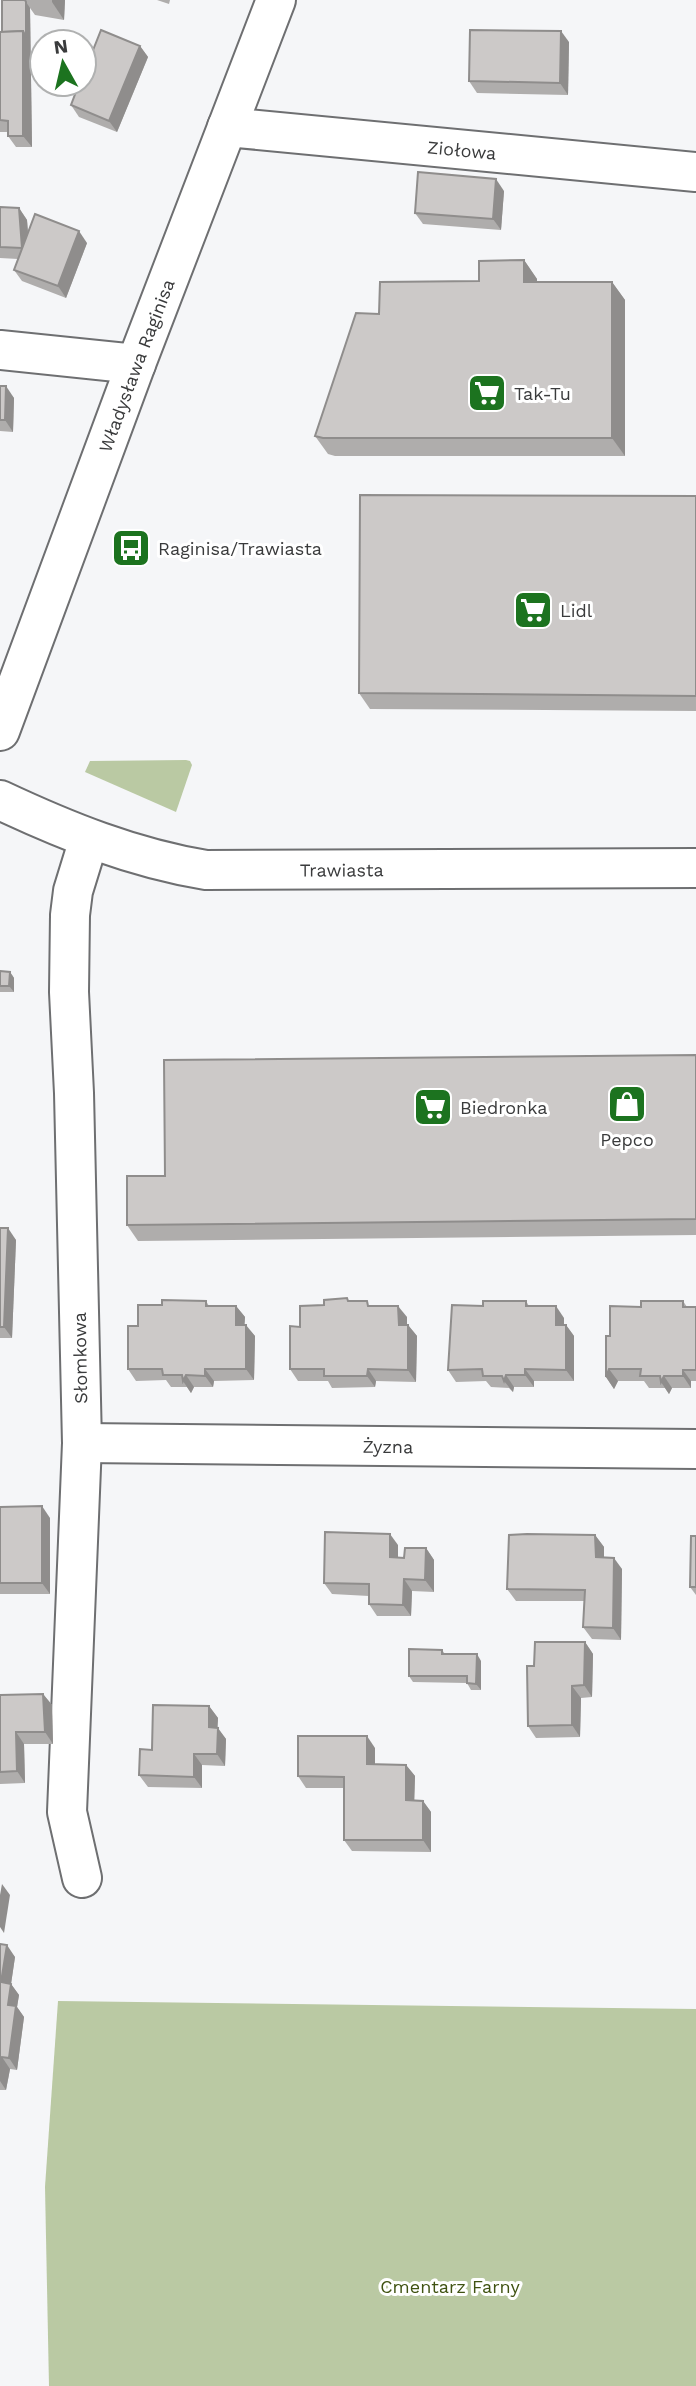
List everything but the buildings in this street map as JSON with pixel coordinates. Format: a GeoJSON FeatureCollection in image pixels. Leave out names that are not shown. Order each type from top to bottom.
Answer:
{"type":"FeatureCollection","features":[{"type":"Feature","properties":{"kind":"street","name":"Władysława Raginisa"},"geometry":{"type":"LineString","coordinates":[[0,731],[136,364],[276,0]]}},
{"type":"Feature","properties":{"kind":"street","name":"Ziołowa"},"geometry":{"type":"LineString","coordinates":[[227,127],[696,172]]}},
{"type":"Feature","properties":{"kind":"street"},"geometry":{"type":"LineString","coordinates":[[0,350],[136,364]]}},
{"type":"Feature","properties":{"kind":"street","name":"Trawiasta"},"geometry":{"type":"LineString","coordinates":[[0,800],[89,839],[164,863],[228,872],[696,868]]}},
{"type":"Feature","properties":{"kind":"street","name":"Słomkowa"},"geometry":{"type":"LineString","coordinates":[[82,1878],[67,1811],[82,1443],[69,992],[73,891],[89,839]]}},
{"type":"Feature","properties":{"kind":"street","name":"Żyzna"},"geometry":{"type":"LineString","coordinates":[[82,1443],[696,1448]]}},
{"type":"Feature","properties":{"kind":"green space"},"geometry":{"type":"Polygon","coordinates":[[[186,760],[192,765],[176,812],[85,772],[90,761],[186,760]]]}},
{"type":"Feature","properties":{"kind":"green space","name":"Cmentarz Farny"},"geometry":{"type":"Polygon","coordinates":[[[58,2001],[696,2009],[696,2386],[49,2386],[45,2187],[58,2001]]]}},
{"type":"Feature","properties":{"kind":"place","name":"Tak-Tu"},"geometry":{"type":"Point","coordinates":[487,393]}},
{"type":"Feature","properties":{"kind":"place","name":"Raginisa/Trawiasta"},"geometry":{"type":"Point","coordinates":[131,548]}},
{"type":"Feature","properties":{"kind":"place","name":"Lidl"},"geometry":{"type":"Point","coordinates":[533,610]}},
{"type":"Feature","properties":{"kind":"place","name":"Pepco"},"geometry":{"type":"Point","coordinates":[627,1104]}},
{"type":"Feature","properties":{"kind":"place","name":"Biedronka"},"geometry":{"type":"Point","coordinates":[433,1107]}}]}
